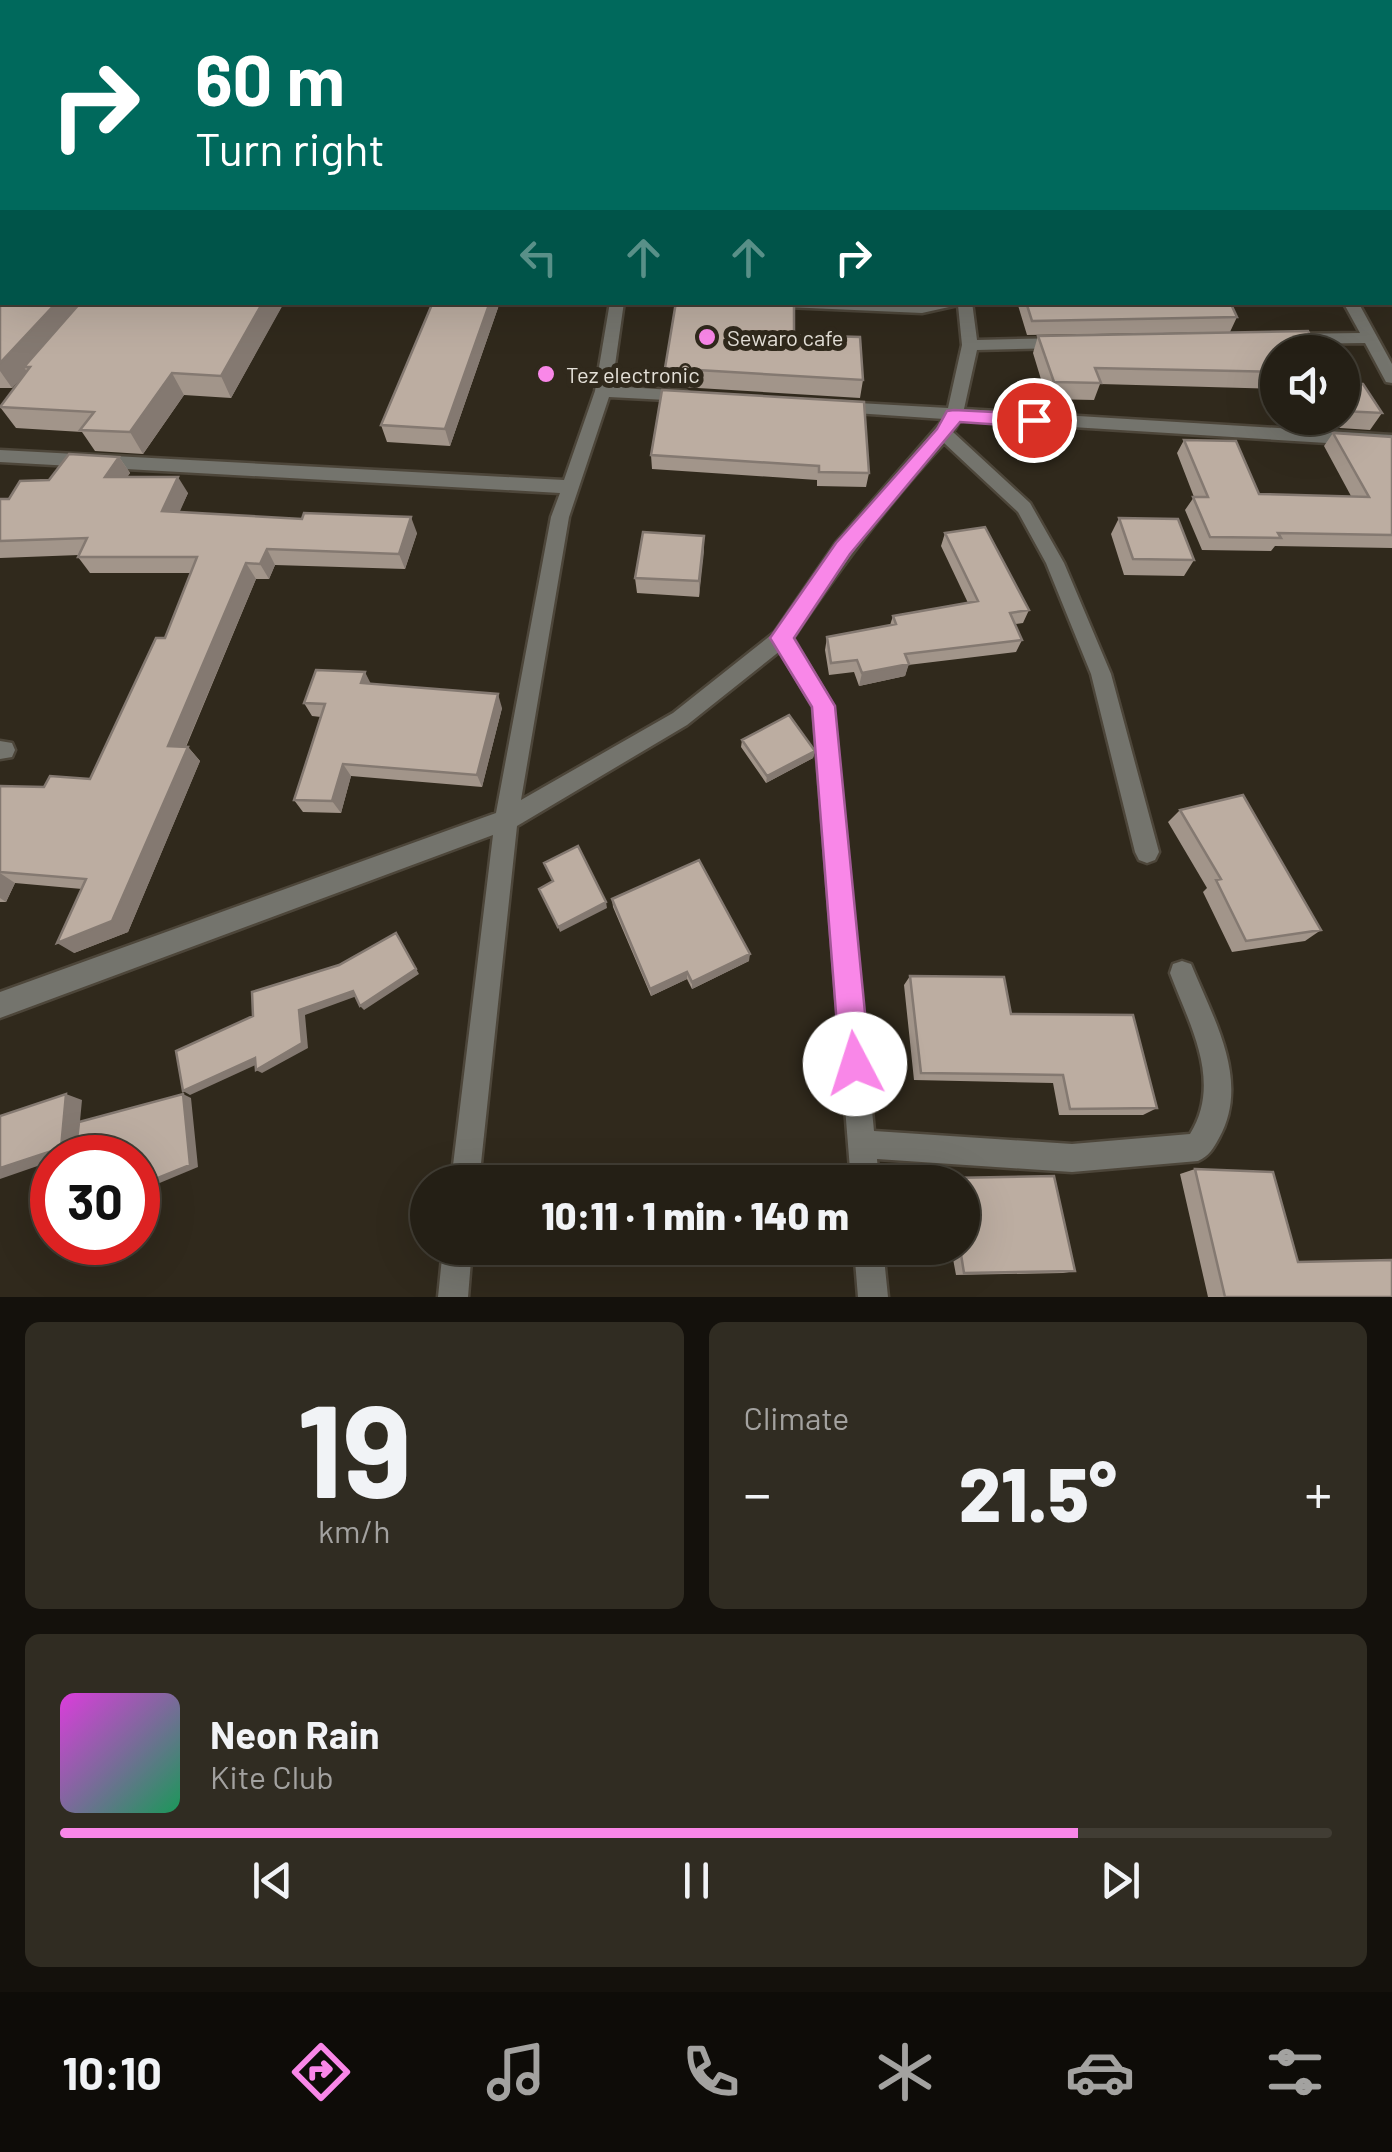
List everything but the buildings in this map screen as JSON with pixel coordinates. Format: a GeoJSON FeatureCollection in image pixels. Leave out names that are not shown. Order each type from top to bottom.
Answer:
{"type":"FeatureCollection","features":[{"type":"Feature","properties":{"kind":"street"},"geometry":{"type":"LineString","coordinates":[[468,1165],[506,820],[560,517],[603,391],[616,305]]}},
{"type":"Feature","properties":{"kind":"street"},"geometry":{"type":"LineString","coordinates":[[843,305],[938,305]]}},
{"type":"Feature","properties":{"kind":"street"},"geometry":{"type":"LineString","coordinates":[[0,1005],[506,820],[680,719],[782,638],[843,548],[949,424],[970,345],[965,305]]}},
{"type":"Feature","properties":{"kind":"street"},"geometry":{"type":"LineString","coordinates":[[1352,305],[1392,378]]}},
{"type":"Feature","properties":{"kind":"street"},"geometry":{"type":"LineString","coordinates":[[1360,338],[1369,338]]}},
{"type":"Feature","properties":{"kind":"street"},"geometry":{"type":"LineString","coordinates":[[970,345],[1090,343]]}},
{"type":"Feature","properties":{"kind":"street"},"geometry":{"type":"LineString","coordinates":[[603,391],[703,397]]}},
{"type":"Feature","properties":{"kind":"street"},"geometry":{"type":"LineString","coordinates":[[824,406],[949,424],[1392,441]]}},
{"type":"Feature","properties":{"kind":"street"},"geometry":{"type":"LineString","coordinates":[[949,424],[1024,508],[1055,563],[1101,674],[1147,852]]}},
{"type":"Feature","properties":{"kind":"street"},"geometry":{"type":"LineString","coordinates":[[0,456],[572,487]]}},
{"type":"Feature","properties":{"kind":"street"},"geometry":{"type":"LineString","coordinates":[[782,638],[824,706],[864,1165]]}},
{"type":"Feature","properties":{"kind":"street"},"geometry":{"type":"LineString","coordinates":[[862,1144],[1072,1158],[1198,1146],[1216,1124],[1222,1098],[1182,973]]}},
{"type":"Feature","properties":{"kind":"street"},"geometry":{"type":"LineString","coordinates":[[452,1297],[456,1265]]}},
{"type":"Feature","properties":{"kind":"street"},"geometry":{"type":"LineString","coordinates":[[870,1265],[873,1297]]}},
{"type":"Feature","properties":{"kind":"place","name":"Sewaro cafe"},"geometry":{"type":"Point","coordinates":[707,337]}},
{"type":"Feature","properties":{"kind":"place","name":"Tez electronic"},"geometry":{"type":"Point","coordinates":[546,374]}},
{"type":"Feature","properties":{"kind":"route"},"geometry":{"type":"LineString","coordinates":[[855,1064],[824,706],[782,638],[843,548],[954,416],[1034,420]]}}]}
